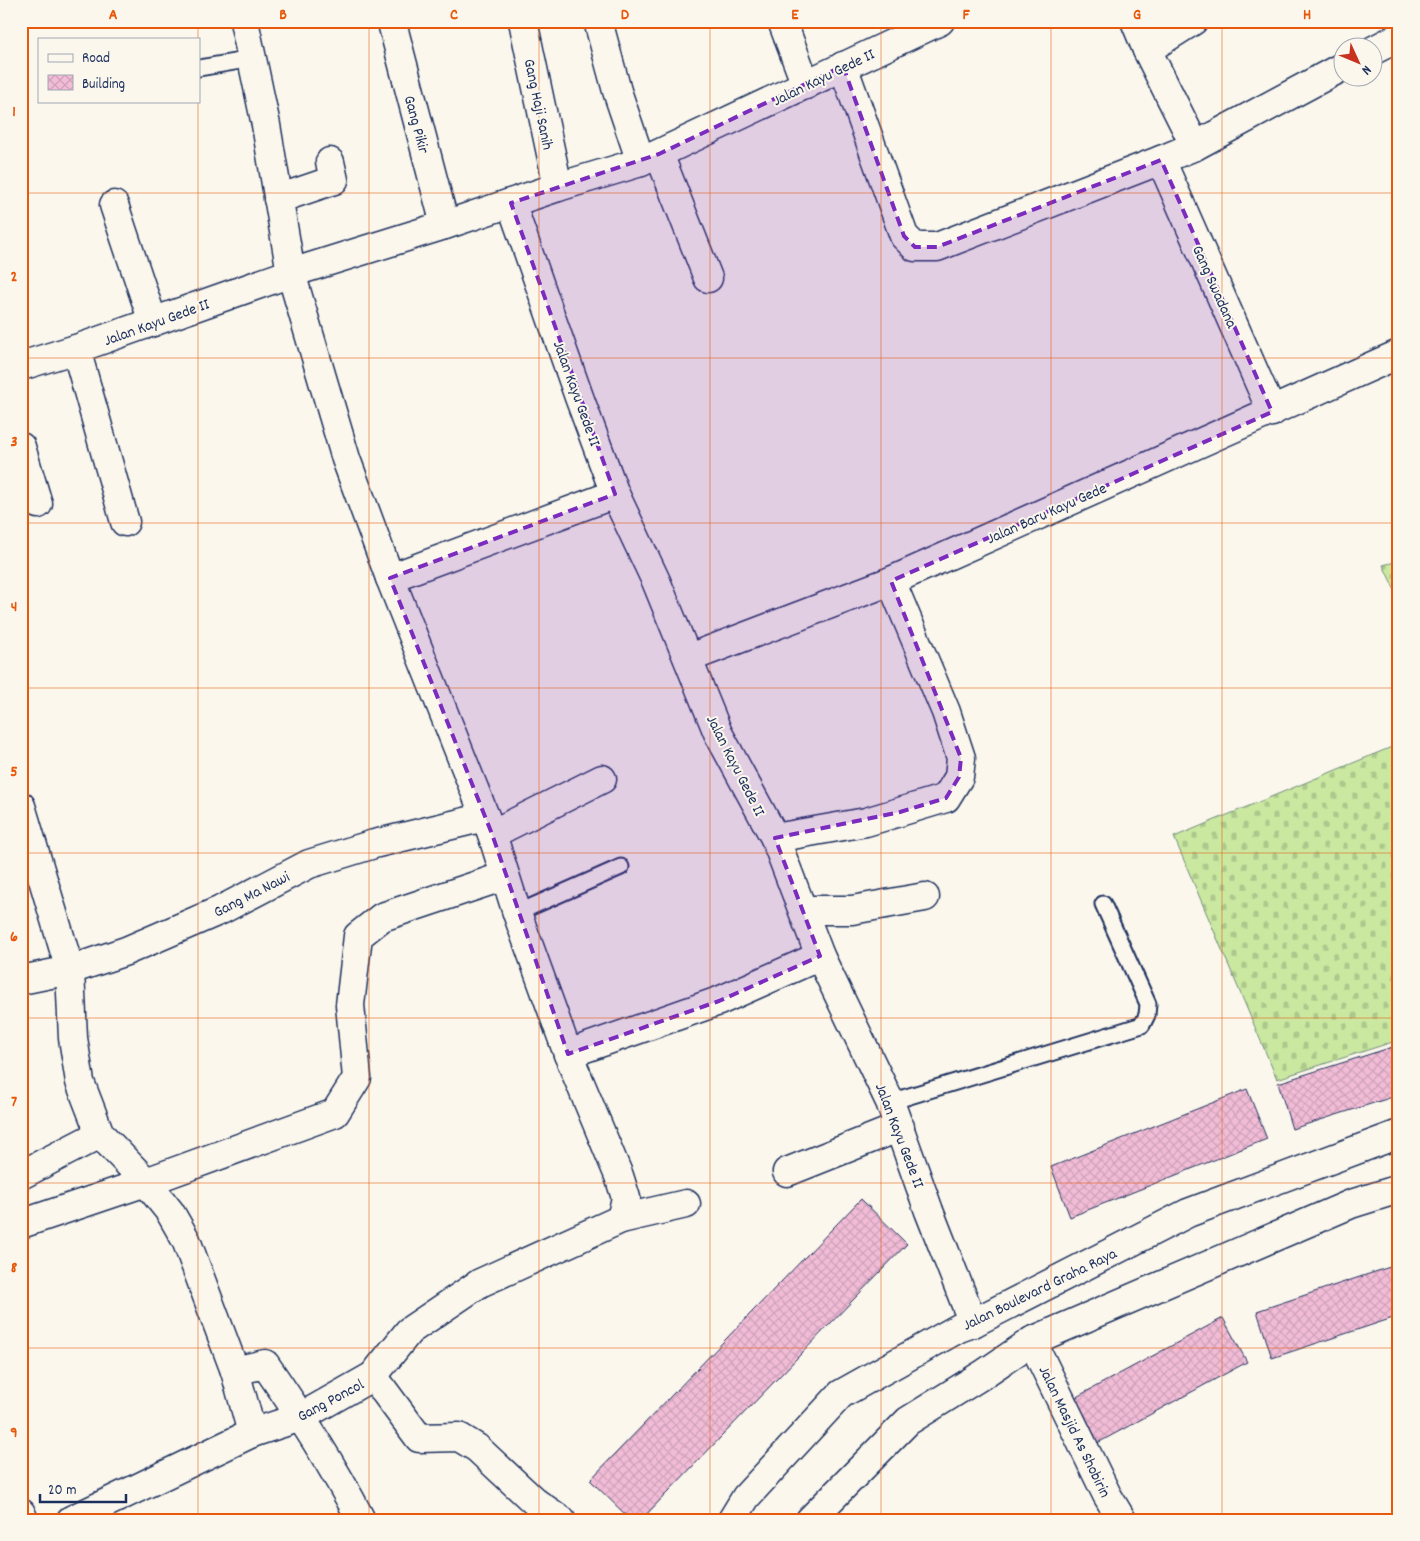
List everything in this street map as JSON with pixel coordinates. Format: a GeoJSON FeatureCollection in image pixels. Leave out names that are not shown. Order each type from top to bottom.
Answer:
{"type":"FeatureCollection","features":[{"type":"Feature","properties":{"kind":"street"},"geometry":{"type":"LineString","coordinates":[[244,21],[266,125],[290,273],[346,459],[390,578],[489,825],[517,912],[568,1054],[624,1191],[626,1198],[621,1219]]}},
{"type":"Feature","properties":{"kind":"street","name":"Gang Haji Sanih"},"geometry":{"type":"LineString","coordinates":[[523,21],[558,186]]}},
{"type":"Feature","properties":{"kind":"street"},"geometry":{"type":"LineString","coordinates":[[598,21],[617,91],[708,278]]}},
{"type":"Feature","properties":{"kind":"street"},"geometry":{"type":"LineString","coordinates":[[782,21],[806,85]]}},
{"type":"Feature","properties":{"kind":"street","name":"Jalan Kayu Gede II"},"geometry":{"type":"LineString","coordinates":[[21,366],[76,349],[290,273],[650,158],[940,21]]}},
{"type":"Feature","properties":{"kind":"street"},"geometry":{"type":"LineString","coordinates":[[1135,21],[1147,50],[1194,146]]}},
{"type":"Feature","properties":{"kind":"street"},"geometry":{"type":"LineString","coordinates":[[1147,50],[1193,21]]}},
{"type":"Feature","properties":{"kind":"street","name":"Gang Pikir"},"geometry":{"type":"LineString","coordinates":[[392,23],[445,225]]}},
{"type":"Feature","properties":{"kind":"street"},"geometry":{"type":"LineString","coordinates":[[1382,45],[1399,36]]}},
{"type":"Feature","properties":{"kind":"street"},"geometry":{"type":"LineString","coordinates":[[843,66],[904,236],[915,247],[937,247],[1161,160],[1194,146],[1332,72]]}},
{"type":"Feature","properties":{"kind":"street","name":"Gang Swadana"},"geometry":{"type":"LineString","coordinates":[[1161,160],[1272,412]]}},
{"type":"Feature","properties":{"kind":"street"},"geometry":{"type":"LineString","coordinates":[[278,198],[334,180],[330,162]]}},
{"type":"Feature","properties":{"kind":"street","name":"Jalan Kayu Gede II"},"geometry":{"type":"LineString","coordinates":[[510,204],[615,494],[656,581],[718,733],[775,838],[820,956],[890,1102],[929,1211],[973,1323]]}},
{"type":"Feature","properties":{"kind":"street"},"geometry":{"type":"LineString","coordinates":[[114,205],[153,322]]}},
{"type":"Feature","properties":{"kind":"street"},"geometry":{"type":"LineString","coordinates":[[76,349],[124,522]]}},
{"type":"Feature","properties":{"kind":"street","name":"Jalan Baru Kayu Gede"},"geometry":{"type":"LineString","coordinates":[[689,658],[891,581],[1399,354]]}},
{"type":"Feature","properties":{"kind":"street"},"geometry":{"type":"LineString","coordinates":[[21,447],[38,504]]}},
{"type":"Feature","properties":{"kind":"street"},"geometry":{"type":"LineString","coordinates":[[390,578],[615,494]]}},
{"type":"Feature","properties":{"kind":"street"},"geometry":{"type":"LineString","coordinates":[[775,838],[866,822],[946,798],[959,777],[961,758],[946,712],[891,581]]}},
{"type":"Feature","properties":{"kind":"street","name":"Gang Ma Nawi"},"geometry":{"type":"LineString","coordinates":[[21,980],[70,970],[126,951],[221,910],[309,864],[374,844],[489,825],[602,779]]}},
{"type":"Feature","properties":{"kind":"street"},"geometry":{"type":"LineString","coordinates":[[21,806],[70,970],[73,1038],[80,1082],[100,1134],[146,1182],[170,1212],[186,1240],[235,1371],[252,1433]]}},
{"type":"Feature","properties":{"kind":"street"},"geometry":{"type":"LineString","coordinates":[[21,1224],[146,1182],[335,1113],[357,1078],[350,1005],[358,936],[382,917],[505,876]]}},
{"type":"Feature","properties":{"kind":"street"},"geometry":{"type":"LineString","coordinates":[[803,910],[852,910],[925,897]]}},
{"type":"Feature","properties":{"kind":"street"},"geometry":{"type":"LineString","coordinates":[[568,1054],[719,1001],[820,956]]}},
{"type":"Feature","properties":{"kind":"street"},"geometry":{"type":"LineString","coordinates":[[788,1172],[900,1127]]}},
{"type":"Feature","properties":{"kind":"street"},"geometry":{"type":"LineString","coordinates":[[21,1175],[100,1134]]}},
{"type":"Feature","properties":{"kind":"street","name":"Jalan Boulevard Graha Raya"},"geometry":{"type":"LineString","coordinates":[[732,1520],[746,1497],[841,1394],[959,1328],[973,1323],[1188,1213],[1399,1134]]}},
{"type":"Feature","properties":{"kind":"street"},"geometry":{"type":"LineString","coordinates":[[810,1520],[908,1421],[1032,1341],[1351,1204],[1399,1190]]}},
{"type":"Feature","properties":{"kind":"street","name":"Gang Poncol"},"geometry":{"type":"LineString","coordinates":[[71,1520],[252,1433],[301,1417],[373,1376],[410,1331],[480,1283],[621,1219],[686,1204]]}},
{"type":"Feature","properties":{"kind":"street","name":"Jalan Masjid As Shobirin"},"geometry":{"type":"LineString","coordinates":[[1032,1341],[1102,1486],[1122,1520]]}},
{"type":"Feature","properties":{"kind":"street"},"geometry":{"type":"LineString","coordinates":[[235,1371],[265,1364],[301,1417],[344,1487],[361,1520]]}},
{"type":"Feature","properties":{"kind":"street"},"geometry":{"type":"LineString","coordinates":[[373,1376],[419,1438],[459,1437],[476,1448],[535,1502],[561,1520]]}},
{"type":"Feature","properties":{"kind":"street"},"geometry":{"type":"LineString","coordinates":[[21,1513],[24,1520]]}},
{"type":"Feature","properties":{"kind":"lane"},"geometry":{"type":"LineString","coordinates":[[200,68],[252,59]]}},
{"type":"Feature","properties":{"kind":"lane"},"geometry":{"type":"LineString","coordinates":[[517,912],[621,867]]}},
{"type":"Feature","properties":{"kind":"lane"},"geometry":{"type":"LineString","coordinates":[[890,1102],[1142,1025],[1147,1014],[1148,1004],[1103,904]]}},
{"type":"Feature","properties":{"kind":"highlighted area"},"geometry":{"type":"Polygon","coordinates":[[[843,66],[904,236],[915,247],[937,247],[1161,160],[1272,412],[891,581],[961,758],[959,777],[946,798],[900,812],[775,838],[820,956],[719,1001],[568,1054],[492,834],[390,578],[615,494],[511,203],[659,154],[843,66]]]}},
{"type":"Feature","properties":{"kind":"green space"},"geometry":{"type":"Polygon","coordinates":[[[1399,561],[1399,599],[1383,565],[1399,561]]]}},
{"type":"Feature","properties":{"kind":"green space"},"geometry":{"type":"Polygon","coordinates":[[[1399,744],[1399,1040],[1277,1079],[1174,837],[1399,744]]]}},
{"type":"Feature","properties":{"kind":"building"},"geometry":{"type":"Polygon","coordinates":[[[1399,1045],[1399,1095],[1292,1129],[1278,1083],[1399,1045]]]}},
{"type":"Feature","properties":{"kind":"building"},"geometry":{"type":"Polygon","coordinates":[[[1247,1089],[1267,1139],[1070,1217],[1051,1167],[1247,1089]]]}},
{"type":"Feature","properties":{"kind":"building"},"geometry":{"type":"Polygon","coordinates":[[[861,1199],[907,1244],[641,1520],[631,1520],[590,1480],[861,1199]]]}},
{"type":"Feature","properties":{"kind":"building"},"geometry":{"type":"Polygon","coordinates":[[[1399,1264],[1399,1316],[1272,1358],[1257,1311],[1399,1264]]]}},
{"type":"Feature","properties":{"kind":"building"},"geometry":{"type":"Polygon","coordinates":[[[1223,1318],[1247,1362],[1092,1446],[1069,1401],[1223,1318]]]}}]}
